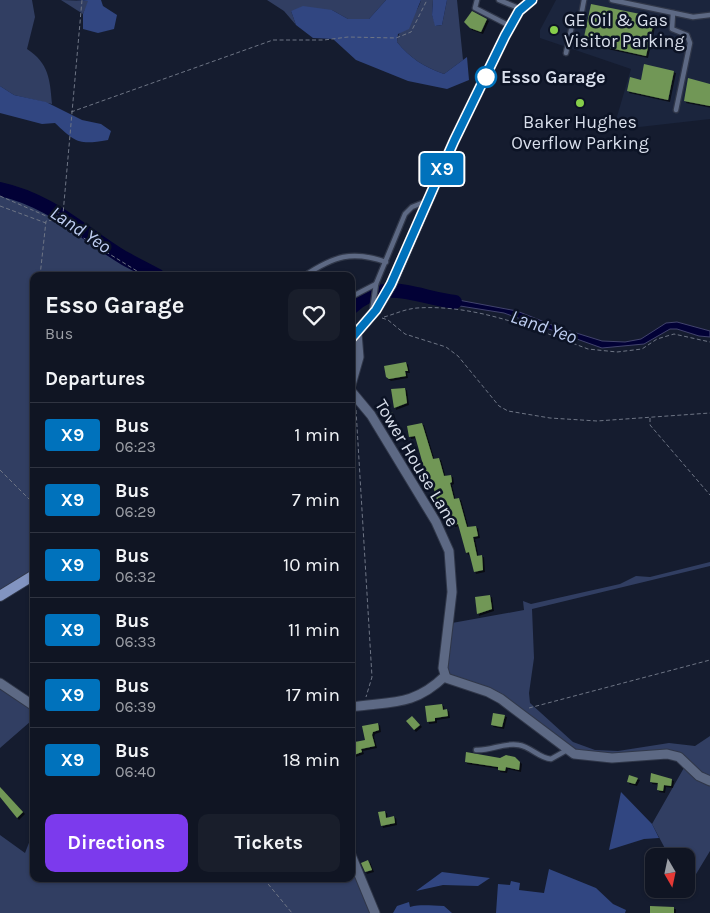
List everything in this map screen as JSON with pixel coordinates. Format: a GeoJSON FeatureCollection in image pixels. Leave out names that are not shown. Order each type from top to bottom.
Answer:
{"type":"FeatureCollection","features":[{"type":"Feature","properties":{"kind":"main road"},"geometry":{"type":"LineString","coordinates":[[355,335],[373,313],[391,284],[454,141],[510,26],[521,9],[532,0]]}},
{"type":"Feature","properties":{"kind":"main road"},"geometry":{"type":"LineString","coordinates":[[0,596],[30,577]]}},
{"type":"Feature","properties":{"kind":"street"},"geometry":{"type":"LineString","coordinates":[[355,340],[359,356],[355,370]]}},
{"type":"Feature","properties":{"kind":"street","name":"Tower House Lane"},"geometry":{"type":"LineString","coordinates":[[355,396],[371,415],[436,522],[449,551],[452,592],[443,668],[445,676]]}},
{"type":"Feature","properties":{"kind":"street"},"geometry":{"type":"LineString","coordinates":[[355,707],[389,704],[407,700],[430,690],[445,676],[448,680],[488,692],[520,713],[568,750],[583,756],[600,758],[667,754],[679,757],[699,776],[710,781]]}},
{"type":"Feature","properties":{"kind":"street"},"geometry":{"type":"LineString","coordinates":[[0,683],[30,703]]}},
{"type":"Feature","properties":{"kind":"street"},"geometry":{"type":"LineString","coordinates":[[355,865],[375,913]]}},
{"type":"Feature","properties":{"kind":"lane"},"geometry":{"type":"LineString","coordinates":[[477,0],[475,8],[510,26]]}},
{"type":"Feature","properties":{"kind":"lane"},"geometry":{"type":"LineString","coordinates":[[499,0],[521,9]]}},
{"type":"Feature","properties":{"kind":"lane"},"geometry":{"type":"LineString","coordinates":[[566,53],[573,20],[581,16],[584,0]]}},
{"type":"Feature","properties":{"kind":"lane"},"geometry":{"type":"LineString","coordinates":[[612,0],[693,17],[710,15]]}},
{"type":"Feature","properties":{"kind":"lane"},"geometry":{"type":"LineString","coordinates":[[673,13],[672,29],[687,35],[690,43],[676,110]]}},
{"type":"Feature","properties":{"kind":"lane"},"geometry":{"type":"LineString","coordinates":[[373,313],[375,287],[405,214],[412,207],[428,201]]}},
{"type":"Feature","properties":{"kind":"lane"},"geometry":{"type":"LineString","coordinates":[[310,272],[322,264],[347,256],[367,255],[386,262]]}},
{"type":"Feature","properties":{"kind":"lane"},"geometry":{"type":"LineString","coordinates":[[355,295],[375,287]]}},
{"type":"Feature","properties":{"kind":"lane"},"geometry":{"type":"LineString","coordinates":[[476,750],[489,751],[511,744],[520,745],[551,759],[568,750]]}},
{"type":"Feature","properties":{"kind":"path"},"geometry":{"type":"LineString","coordinates":[[0,206],[46,223],[60,219],[63,214],[82,0]]}},
{"type":"Feature","properties":{"kind":"path"},"geometry":{"type":"LineString","coordinates":[[71,112],[273,40],[324,40],[348,37],[396,38],[411,32],[427,0]]}},
{"type":"Feature","properties":{"kind":"path"},"geometry":{"type":"LineString","coordinates":[[0,196],[54,220],[138,272]]}},
{"type":"Feature","properties":{"kind":"path"},"geometry":{"type":"LineString","coordinates":[[54,220],[60,212]]}},
{"type":"Feature","properties":{"kind":"path"},"geometry":{"type":"LineString","coordinates":[[40,272],[46,223]]}},
{"type":"Feature","properties":{"kind":"path"},"geometry":{"type":"LineString","coordinates":[[373,313],[384,317],[416,308],[452,310],[514,322],[588,349],[600,351],[642,349],[658,339],[674,334],[710,342]]}},
{"type":"Feature","properties":{"kind":"path"},"geometry":{"type":"LineString","coordinates":[[373,313],[388,320],[405,334],[446,347],[462,360],[499,406],[508,411],[550,418],[582,420],[650,419],[710,413]]}},
{"type":"Feature","properties":{"kind":"path"},"geometry":{"type":"LineString","coordinates":[[355,706],[365,699],[372,677],[356,410]]}},
{"type":"Feature","properties":{"kind":"path"},"geometry":{"type":"LineString","coordinates":[[650,419],[650,425],[710,495]]}},
{"type":"Feature","properties":{"kind":"path"},"geometry":{"type":"LineString","coordinates":[[0,470],[30,500]]}},
{"type":"Feature","properties":{"kind":"path"},"geometry":{"type":"LineString","coordinates":[[520,713],[522,710],[710,660]]}},
{"type":"Feature","properties":{"kind":"path"},"geometry":{"type":"LineString","coordinates":[[266,882],[292,913]]}},
{"type":"Feature","properties":{"kind":"shaded area"},"geometry":{"type":"Polygon","coordinates":[[[0,0],[32,0],[35,17],[27,49],[44,66],[49,80],[52,104],[14,95],[0,86],[0,0]]]}},
{"type":"Feature","properties":{"kind":"shaded area"},"geometry":{"type":"Polygon","coordinates":[[[61,0],[89,1],[83,14],[61,0]]]}},
{"type":"Feature","properties":{"kind":"shaded area"},"geometry":{"type":"Polygon","coordinates":[[[76,0],[101,0],[103,6],[117,15],[114,29],[98,33],[83,29],[83,14],[88,1],[76,0]]]}},
{"type":"Feature","properties":{"kind":"shaded area"},"geometry":{"type":"Polygon","coordinates":[[[267,0],[386,0],[369,19],[348,19],[332,10],[291,11],[296,25],[284,11],[267,0]]]}},
{"type":"Feature","properties":{"kind":"shaded area"},"geometry":{"type":"Polygon","coordinates":[[[386,0],[421,0],[409,29],[398,34],[397,42],[418,61],[444,74],[467,57],[469,80],[447,89],[408,81],[356,60],[333,39],[313,38],[296,25],[291,11],[303,6],[332,10],[348,19],[369,19],[386,0]]]}},
{"type":"Feature","properties":{"kind":"shaded area"},"geometry":{"type":"Polygon","coordinates":[[[421,0],[433,0],[432,15],[436,26],[442,25],[447,0],[457,0],[463,60],[444,74],[418,61],[397,42],[398,36],[416,11],[421,0]]]}},
{"type":"Feature","properties":{"kind":"shaded area"},"geometry":{"type":"Polygon","coordinates":[[[433,0],[447,0],[442,25],[435,26],[432,15],[433,0]]]}},
{"type":"Feature","properties":{"kind":"shaded area"},"geometry":{"type":"Polygon","coordinates":[[[556,0],[710,0],[710,119],[613,130],[631,69],[540,38],[540,30],[556,0]]]}},
{"type":"Feature","properties":{"kind":"shaded area"},"geometry":{"type":"Polygon","coordinates":[[[0,86],[14,95],[46,102],[82,120],[101,124],[111,131],[108,140],[78,141],[55,123],[42,124],[0,113],[0,86]]]}},
{"type":"Feature","properties":{"kind":"shaded area"},"geometry":{"type":"Polygon","coordinates":[[[0,191],[17,195],[49,209],[119,257],[146,272],[30,272],[30,571],[0,590],[0,191]]]}},
{"type":"Feature","properties":{"kind":"shaded area"},"geometry":{"type":"Polygon","coordinates":[[[710,562],[710,566],[532,609],[534,658],[529,693],[530,703],[573,742],[595,750],[618,751],[669,743],[695,746],[710,736],[710,777],[701,772],[684,755],[672,750],[627,755],[575,752],[522,710],[447,675],[452,623],[524,610],[523,601],[531,604],[620,584],[636,576],[650,577],[710,562]]]}},
{"type":"Feature","properties":{"kind":"shaded area"},"geometry":{"type":"Polygon","coordinates":[[[0,689],[30,708],[30,722],[0,748],[0,689]]]}},
{"type":"Feature","properties":{"kind":"shaded area"},"geometry":{"type":"Polygon","coordinates":[[[685,766],[699,780],[710,785],[710,851],[695,876],[695,848],[665,848],[652,824],[685,766]]]}},
{"type":"Feature","properties":{"kind":"shaded area"},"geometry":{"type":"Polygon","coordinates":[[[621,792],[652,824],[659,838],[644,839],[609,850],[621,792]]]}},
{"type":"Feature","properties":{"kind":"shaded area"},"geometry":{"type":"Polygon","coordinates":[[[0,835],[25,853],[30,840],[30,882],[355,882],[355,873],[372,913],[0,913],[0,835]]]}},
{"type":"Feature","properties":{"kind":"shaded area"},"geometry":{"type":"Polygon","coordinates":[[[549,869],[596,888],[613,904],[626,910],[625,913],[496,913],[498,884],[510,885],[511,881],[520,883],[519,890],[544,893],[549,869]]]}},
{"type":"Feature","properties":{"kind":"shaded area"},"geometry":{"type":"Polygon","coordinates":[[[442,872],[490,878],[478,886],[443,885],[416,891],[442,872]]]}},
{"type":"Feature","properties":{"kind":"shaded area"},"geometry":{"type":"Polygon","coordinates":[[[409,902],[410,907],[423,905],[444,906],[452,913],[393,913],[397,906],[409,902]]]}},
{"type":"Feature","properties":{"kind":"water"},"geometry":{"type":"Polygon","coordinates":[[[437,296],[517,311],[557,327],[602,341],[625,342],[641,339],[666,323],[677,322],[710,331],[710,337],[670,329],[644,344],[602,348],[504,313],[435,302],[437,296]]]}},
{"type":"Feature","properties":{"kind":"building"},"geometry":{"type":"Polygon","coordinates":[[[591,4],[655,17],[646,56],[583,42],[591,4]]]}},
{"type":"Feature","properties":{"kind":"building"},"geometry":{"type":"Polygon","coordinates":[[[472,11],[487,19],[481,32],[470,28],[464,22],[472,11]]]}},
{"type":"Feature","properties":{"kind":"building"},"geometry":{"type":"Polygon","coordinates":[[[644,64],[674,71],[668,100],[627,91],[630,77],[641,80],[644,64]]]}},
{"type":"Feature","properties":{"kind":"building"},"geometry":{"type":"Polygon","coordinates":[[[688,78],[710,84],[710,106],[684,101],[688,78]]]}},
{"type":"Feature","properties":{"kind":"building"},"geometry":{"type":"Polygon","coordinates":[[[406,362],[408,371],[405,371],[406,376],[389,379],[386,377],[384,366],[406,362]]]}},
{"type":"Feature","properties":{"kind":"building"},"geometry":{"type":"Polygon","coordinates":[[[405,388],[407,403],[394,408],[391,389],[405,388]]]}},
{"type":"Feature","properties":{"kind":"building"},"geometry":{"type":"Polygon","coordinates":[[[392,412],[394,421],[386,422],[385,414],[392,412]]]}},
{"type":"Feature","properties":{"kind":"building"},"geometry":{"type":"Polygon","coordinates":[[[422,423],[433,459],[439,458],[444,476],[451,475],[452,482],[450,483],[454,499],[459,498],[467,527],[476,526],[478,536],[473,537],[477,556],[482,555],[483,570],[474,572],[469,552],[466,553],[458,524],[453,525],[447,503],[438,504],[431,479],[427,479],[415,436],[409,437],[407,426],[422,423]]]}},
{"type":"Feature","properties":{"kind":"building"},"geometry":{"type":"Polygon","coordinates":[[[490,595],[492,609],[477,614],[475,597],[490,595]]]}},
{"type":"Feature","properties":{"kind":"building"},"geometry":{"type":"Polygon","coordinates":[[[442,704],[443,710],[447,709],[448,716],[435,718],[435,721],[427,722],[425,706],[442,704]]]}},
{"type":"Feature","properties":{"kind":"building"},"geometry":{"type":"Polygon","coordinates":[[[493,713],[505,715],[502,727],[491,725],[493,713]]]}},
{"type":"Feature","properties":{"kind":"building"},"geometry":{"type":"Polygon","coordinates":[[[412,716],[420,725],[414,730],[406,721],[412,716]]]}},
{"type":"Feature","properties":{"kind":"building"},"geometry":{"type":"Polygon","coordinates":[[[378,723],[379,730],[373,732],[372,735],[375,746],[361,749],[362,752],[355,755],[355,742],[365,740],[362,726],[378,723]]]}},
{"type":"Feature","properties":{"kind":"building"},"geometry":{"type":"Polygon","coordinates":[[[466,752],[500,758],[506,755],[515,757],[520,762],[519,770],[506,767],[505,771],[498,770],[498,767],[465,762],[466,752]]]}},
{"type":"Feature","properties":{"kind":"building"},"geometry":{"type":"Polygon","coordinates":[[[651,773],[672,779],[671,786],[664,785],[663,791],[657,790],[658,783],[650,782],[651,773]]]}},
{"type":"Feature","properties":{"kind":"building"},"geometry":{"type":"Polygon","coordinates":[[[629,775],[638,778],[635,784],[627,782],[629,775]]]}},
{"type":"Feature","properties":{"kind":"building"},"geometry":{"type":"Polygon","coordinates":[[[0,787],[23,812],[17,818],[0,797],[0,787]]]}},
{"type":"Feature","properties":{"kind":"building"},"geometry":{"type":"Polygon","coordinates":[[[385,811],[386,818],[394,816],[395,823],[381,826],[378,812],[385,811]]]}},
{"type":"Feature","properties":{"kind":"building"},"geometry":{"type":"Polygon","coordinates":[[[368,860],[372,870],[365,872],[361,863],[368,860]]]}},
{"type":"Feature","properties":{"kind":"building"},"geometry":{"type":"Polygon","coordinates":[[[650,906],[674,907],[674,913],[650,913],[650,906]]]}},
{"type":"Feature","properties":{"kind":"waterway","name":"Land Yeo"},"geometry":{"type":"LineString","coordinates":[[0,189],[18,194],[50,209],[108,248],[150,272]]}},
{"type":"Feature","properties":{"kind":"waterway","name":"Land Yeo"},"geometry":{"type":"LineString","coordinates":[[355,305],[364,298],[388,291],[401,291],[455,302]]}},
{"type":"Feature","properties":{"kind":"bus line","name":"X9"},"geometry":{"type":"LineString","coordinates":[[355,335],[376,310],[399,271],[454,141],[505,36],[519,11],[532,0]]}},
{"type":"Feature","properties":{"kind":"place","name":"GE Oil & Gas Visitor Parking"},"geometry":{"type":"Point","coordinates":[554,30]}},
{"type":"Feature","properties":{"kind":"place","name":"Esso Garage"},"geometry":{"type":"Point","coordinates":[486,77]}},
{"type":"Feature","properties":{"kind":"place","name":"Baker Hughes Overflow Parking"},"geometry":{"type":"Point","coordinates":[580,103]}}]}
